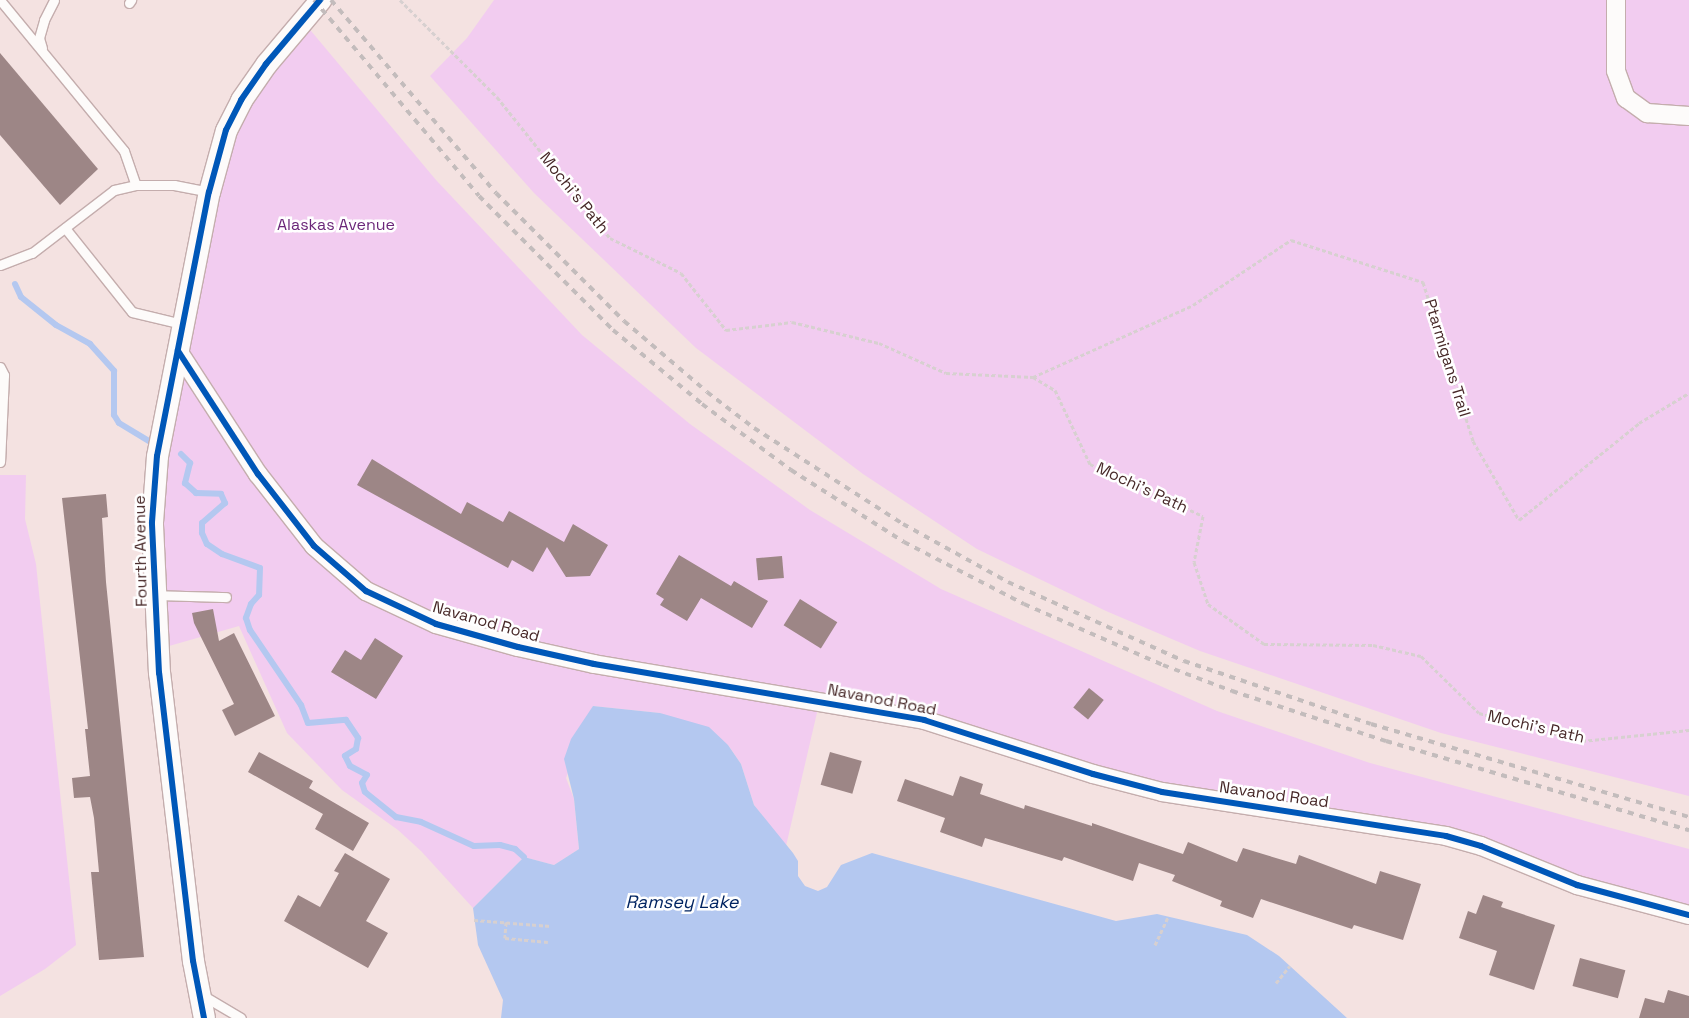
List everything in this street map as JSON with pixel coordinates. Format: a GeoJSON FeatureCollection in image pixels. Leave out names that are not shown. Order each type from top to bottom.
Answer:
{"type":"FeatureCollection","features":[{"type":"Feature","properties":{"kind":"street","name":"Fourth Avenue"},"geometry":{"type":"LineString","coordinates":[[204,1018],[193,961],[162,693],[154,595],[152,522],[157,456],[209,192],[226,130],[241,100],[266,64],[320,0]]}},
{"type":"Feature","properties":{"kind":"street"},"geometry":{"type":"LineString","coordinates":[[1616,0],[1616,71],[1626,98],[1647,113],[1689,116]]}},
{"type":"Feature","properties":{"kind":"street","name":"Navanod Road"},"geometry":{"type":"LineString","coordinates":[[178,351],[258,474],[314,546],[366,591],[436,624],[518,647],[594,664],[924,720],[1093,774],[1162,792],[1446,836],[1481,846],[1577,884],[1689,915]]}},
{"type":"Feature","properties":{"kind":"lane"},"geometry":{"type":"LineString","coordinates":[[0,0],[124,151],[136,185]]}},
{"type":"Feature","properties":{"kind":"lane"},"geometry":{"type":"LineString","coordinates":[[42,49],[39,38],[44,20],[54,0]]}},
{"type":"Feature","properties":{"kind":"lane"},"geometry":{"type":"LineString","coordinates":[[0,264],[32,253],[114,190],[136,185],[174,185],[209,192]]}},
{"type":"Feature","properties":{"kind":"lane"},"geometry":{"type":"LineString","coordinates":[[65,228],[132,312],[183,324]]}},
{"type":"Feature","properties":{"kind":"lane"},"geometry":{"type":"LineString","coordinates":[[0,367],[4,375],[0,462]]}},
{"type":"Feature","properties":{"kind":"lane"},"geometry":{"type":"LineString","coordinates":[[154,595],[226,597]]}},
{"type":"Feature","properties":{"kind":"lane"},"geometry":{"type":"LineString","coordinates":[[199,994],[241,1018]]}},
{"type":"Feature","properties":{"kind":"path"},"geometry":{"type":"LineString","coordinates":[[1155,945],[1168,917]]}},
{"type":"Feature","properties":{"kind":"path"},"geometry":{"type":"LineString","coordinates":[[474,920],[551,926]]}},
{"type":"Feature","properties":{"kind":"path"},"geometry":{"type":"LineString","coordinates":[[506,922],[505,938],[548,942]]}},
{"type":"Feature","properties":{"kind":"path"},"geometry":{"type":"LineString","coordinates":[[1276,983],[1290,966]]}},
{"type":"Feature","properties":{"kind":"green space"},"geometry":{"type":"Polygon","coordinates":[[[494,0],[1689,0],[1689,796],[1441,733],[1200,651],[1106,611],[977,549],[863,474],[696,348],[534,193],[430,76],[467,38],[494,0]]]}},
{"type":"Feature","properties":{"kind":"green space","name":"Alaskas Avenue"},"geometry":{"type":"Polygon","coordinates":[[[301,19],[436,180],[582,335],[690,424],[810,510],[941,589],[1217,711],[1370,763],[1689,849],[1689,917],[1481,847],[1266,810],[819,704],[786,846],[754,805],[741,764],[728,745],[660,713],[593,706],[566,778],[574,799],[579,849],[554,865],[524,857],[473,908],[421,851],[398,830],[342,790],[287,733],[239,626],[155,650],[151,522],[217,154],[301,19]]]}},
{"type":"Feature","properties":{"kind":"green space"},"geometry":{"type":"Polygon","coordinates":[[[0,475],[26,475],[25,519],[36,564],[76,945],[45,969],[0,996],[0,475]]]}},
{"type":"Feature","properties":{"kind":"water","name":"Ramsey Lake"},"geometry":{"type":"Polygon","coordinates":[[[593,706],[660,713],[709,727],[728,745],[741,764],[754,805],[793,853],[798,861],[798,876],[805,886],[818,891],[827,887],[841,865],[872,853],[1116,921],[1157,914],[1247,935],[1279,956],[1347,1018],[501,1018],[503,1000],[478,945],[473,908],[524,857],[554,865],[579,849],[574,799],[564,759],[571,739],[593,706]]]}},
{"type":"Feature","properties":{"kind":"building"},"geometry":{"type":"Polygon","coordinates":[[[0,53],[98,169],[60,205],[0,135],[0,53]]]}},
{"type":"Feature","properties":{"kind":"building"},"geometry":{"type":"Polygon","coordinates":[[[372,459],[461,514],[467,502],[503,522],[509,511],[564,542],[573,524],[608,545],[590,576],[566,577],[547,547],[533,572],[512,560],[508,568],[357,485],[372,459]]]}},
{"type":"Feature","properties":{"kind":"building"},"geometry":{"type":"Polygon","coordinates":[[[106,494],[108,517],[102,518],[106,582],[144,957],[99,960],[91,872],[99,872],[94,818],[90,797],[74,798],[72,778],[90,776],[85,729],[88,729],[62,498],[106,494]]]}},
{"type":"Feature","properties":{"kind":"building"},"geometry":{"type":"Polygon","coordinates":[[[679,555],[731,586],[734,581],[768,601],[752,628],[701,598],[687,621],[660,605],[664,599],[656,594],[679,555]]]}},
{"type":"Feature","properties":{"kind":"building"},"geometry":{"type":"Polygon","coordinates":[[[782,556],[784,578],[758,580],[756,558],[782,556]]]}},
{"type":"Feature","properties":{"kind":"building"},"geometry":{"type":"Polygon","coordinates":[[[800,599],[837,622],[821,649],[784,625],[800,599]]]}},
{"type":"Feature","properties":{"kind":"building"},"geometry":{"type":"Polygon","coordinates":[[[213,609],[219,641],[234,633],[275,716],[235,736],[222,710],[234,704],[194,623],[192,613],[213,609]]]}},
{"type":"Feature","properties":{"kind":"building"},"geometry":{"type":"Polygon","coordinates":[[[375,638],[403,656],[376,699],[331,672],[345,650],[361,660],[375,638]]]}},
{"type":"Feature","properties":{"kind":"building"},"geometry":{"type":"Polygon","coordinates":[[[1089,688],[1104,700],[1088,719],[1073,707],[1089,688]]]}},
{"type":"Feature","properties":{"kind":"building"},"geometry":{"type":"Polygon","coordinates":[[[259,752],[313,781],[309,788],[369,823],[353,851],[315,829],[323,814],[248,772],[259,752]]]}},
{"type":"Feature","properties":{"kind":"building"},"geometry":{"type":"Polygon","coordinates":[[[830,752],[862,761],[852,794],[821,785],[830,752]]]}},
{"type":"Feature","properties":{"kind":"building"},"geometry":{"type":"Polygon","coordinates":[[[960,776],[983,784],[980,794],[1024,809],[1025,805],[1092,826],[1092,823],[1183,854],[1188,842],[1237,862],[1243,848],[1296,864],[1299,855],[1376,884],[1380,871],[1421,884],[1403,940],[1354,925],[1352,929],[1261,899],[1253,918],[1220,906],[1222,901],[1172,881],[1175,875],[1139,863],[1133,881],[1064,857],[1062,861],[985,838],[982,847],[940,832],[945,818],[897,801],[905,779],[953,796],[960,776]]]}},
{"type":"Feature","properties":{"kind":"building"},"geometry":{"type":"Polygon","coordinates":[[[345,853],[390,879],[366,921],[388,933],[368,968],[284,921],[298,895],[320,907],[339,873],[334,871],[345,853]]]}},
{"type":"Feature","properties":{"kind":"building"},"geometry":{"type":"Polygon","coordinates":[[[1483,895],[1503,902],[1501,907],[1555,925],[1534,990],[1489,975],[1497,951],[1459,938],[1468,911],[1476,914],[1483,895]]]}},
{"type":"Feature","properties":{"kind":"building"},"geometry":{"type":"Polygon","coordinates":[[[1580,958],[1625,970],[1618,998],[1572,986],[1580,958]]]}},
{"type":"Feature","properties":{"kind":"building"},"geometry":{"type":"Polygon","coordinates":[[[1668,990],[1689,996],[1689,1018],[1639,1018],[1645,998],[1664,1003],[1668,990]]]}},
{"type":"Feature","properties":{"kind":"waterway"},"geometry":{"type":"LineString","coordinates":[[15,284],[21,297],[56,325],[90,344],[114,371],[114,415],[119,423],[151,442]]}},
{"type":"Feature","properties":{"kind":"waterway"},"geometry":{"type":"LineString","coordinates":[[181,454],[190,463],[185,483],[196,493],[221,494],[225,503],[202,523],[202,533],[207,544],[222,554],[260,568],[259,595],[251,604],[246,618],[250,630],[301,705],[308,723],[346,720],[358,738],[356,749],[345,756],[350,766],[367,775],[362,783],[365,792],[396,817],[421,822],[474,846],[500,845],[515,849],[524,857]]}},
{"type":"Feature","properties":{"kind":"railway"},"geometry":{"type":"LineString","coordinates":[[314,0],[479,196],[613,330],[702,404],[791,470],[904,542],[1024,604],[1163,665],[1232,691],[1386,741],[1689,830]]}},
{"type":"Feature","properties":{"kind":"railway"},"geometry":{"type":"LineString","coordinates":[[331,0],[496,193],[624,321],[707,392],[754,428],[903,524],[1008,582],[1184,661],[1371,724],[1689,817]]}},
{"type":"Feature","properties":{"kind":"cycle path"},"geometry":{"type":"LineString","coordinates":[[204,1018],[193,961],[159,673],[152,522],[157,456],[209,192],[226,130],[241,100],[266,64],[320,0]]}},
{"type":"Feature","properties":{"kind":"cycle path"},"geometry":{"type":"LineString","coordinates":[[178,351],[258,474],[314,546],[366,591],[436,624],[518,647],[594,664],[924,720],[1093,774],[1162,792],[1446,836],[1481,846],[1577,885],[1689,915]]}}]}
